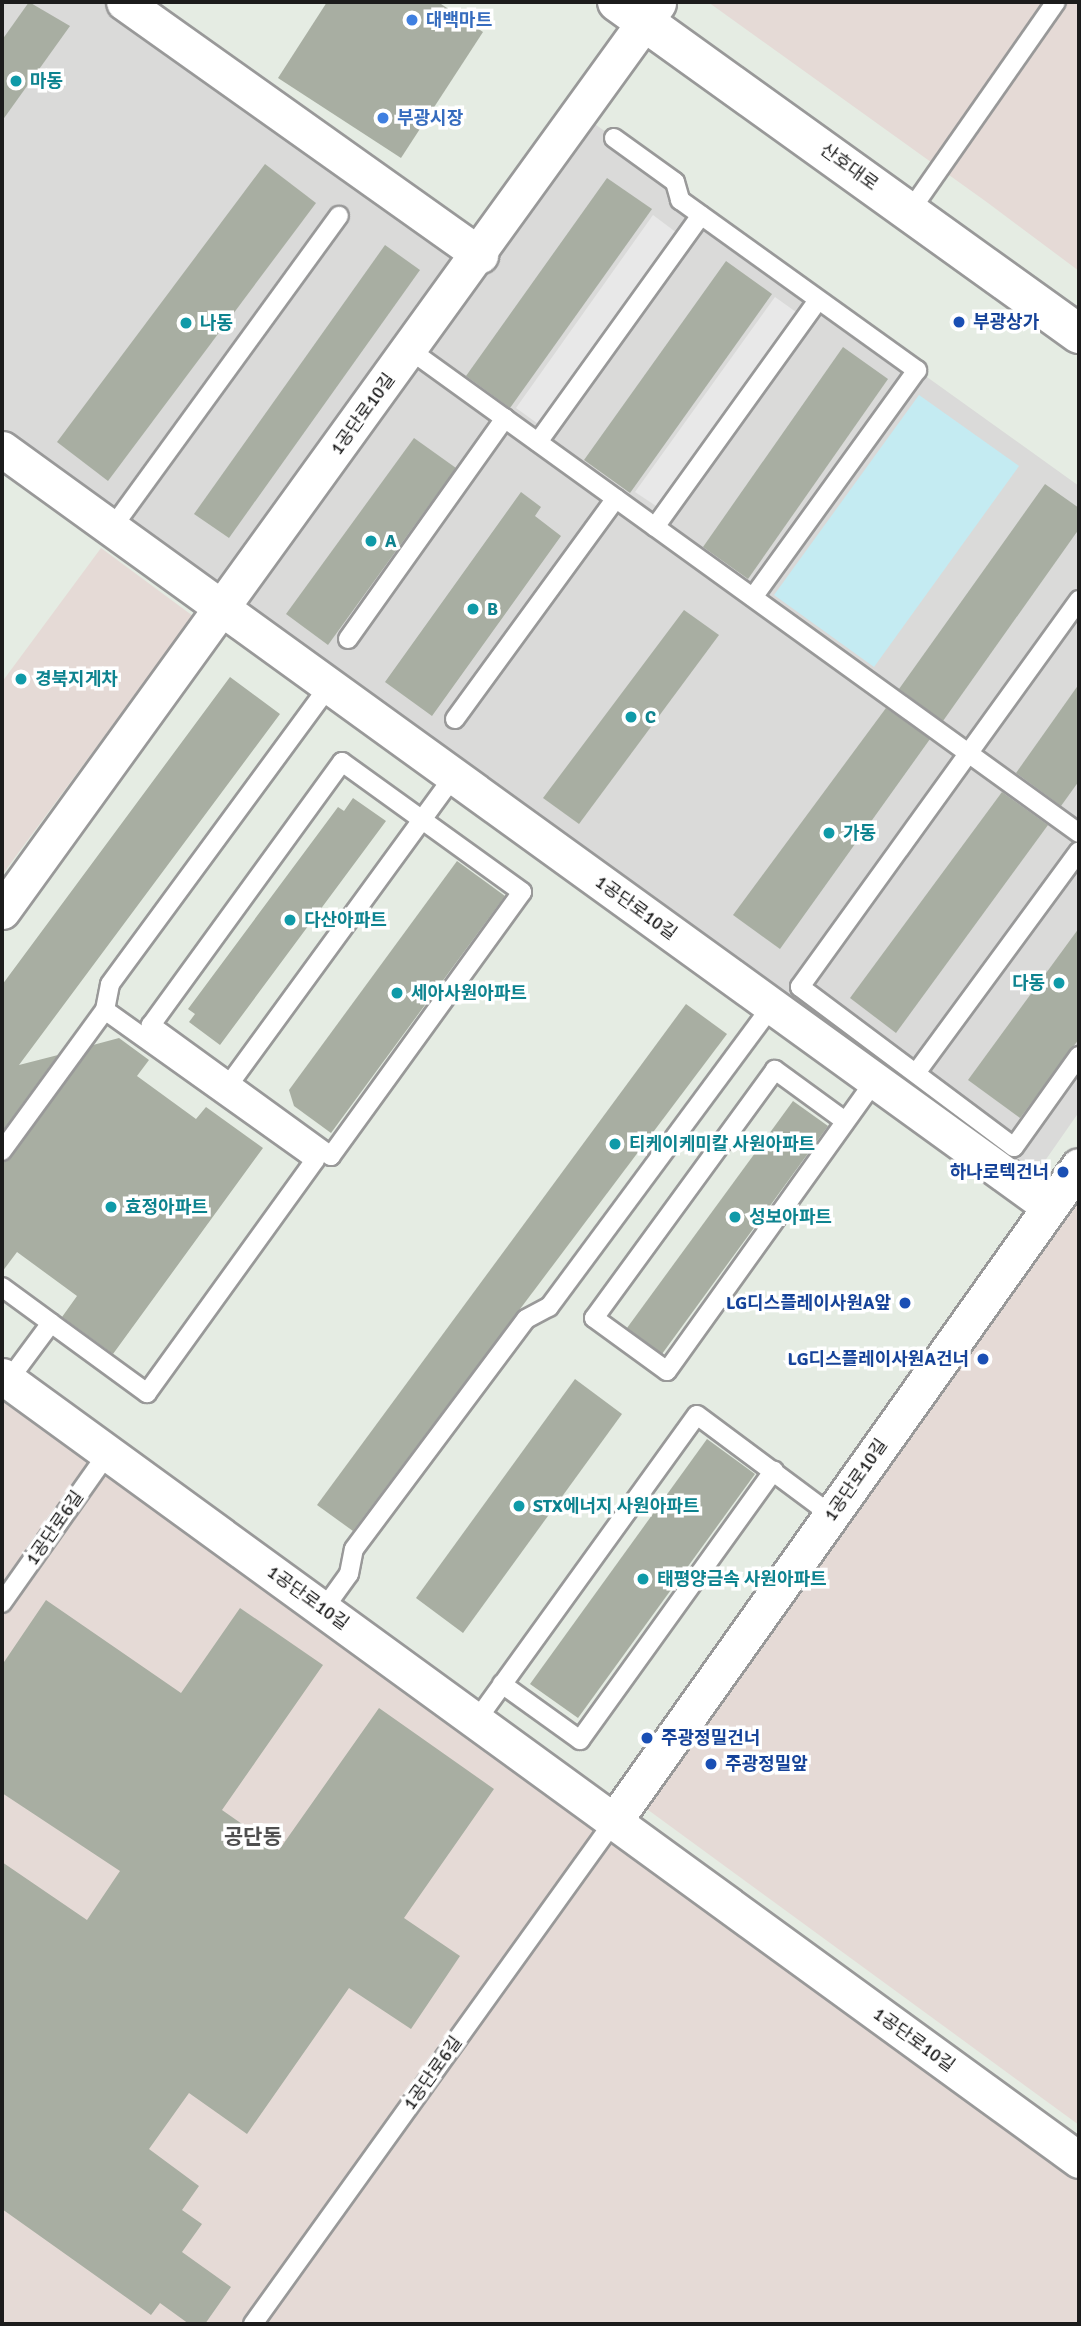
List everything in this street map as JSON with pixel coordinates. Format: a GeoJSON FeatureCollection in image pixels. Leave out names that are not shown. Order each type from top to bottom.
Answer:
{"type":"FeatureCollection","features":[{"type":"Feature","properties":{"kind":"street"},"geometry":{"type":"LineString","coordinates":[[124,2],[480,255]]}},
{"type":"Feature","properties":{"kind":"street","name":"1공단로10길"},"geometry":{"type":"LineString","coordinates":[[2,911],[480,255],[644,7]]}},
{"type":"Feature","properties":{"kind":"street","name":"산호대로"},"geometry":{"type":"LineString","coordinates":[[644,7],[916,202],[1079,307]]}},
{"type":"Feature","properties":{"kind":"street","name":"산호대로"},"geometry":{"type":"LineString","coordinates":[[916,202],[1079,334]]}},
{"type":"Feature","properties":{"kind":"street","name":"1공단로10길"},"geometry":{"type":"LineString","coordinates":[[2,449],[1050,1207]]}},
{"type":"Feature","properties":{"kind":"street","name":"1공단로10길"},"geometry":{"type":"LineString","coordinates":[[614,1821],[1079,1166]]}},
{"type":"Feature","properties":{"kind":"street","name":"1공단로10길"},"geometry":{"type":"LineString","coordinates":[[5,1378],[1079,2160]]}},
{"type":"Feature","properties":{"kind":"lane"},"geometry":{"type":"LineString","coordinates":[[916,202],[1056,2]]}},
{"type":"Feature","properties":{"kind":"lane"},"geometry":{"type":"LineString","coordinates":[[614,138],[675,182],[680,200],[917,370],[753,597]]}},
{"type":"Feature","properties":{"kind":"lane"},"geometry":{"type":"LineString","coordinates":[[538,442],[701,215]]}},
{"type":"Feature","properties":{"kind":"lane"},"geometry":{"type":"LineString","coordinates":[[112,528],[339,216]]}},
{"type":"Feature","properties":{"kind":"lane"},"geometry":{"type":"LineString","coordinates":[[655,527],[818,300]]}},
{"type":"Feature","properties":{"kind":"lane"},"geometry":{"type":"LineString","coordinates":[[410,350],[1079,833]]}},
{"type":"Feature","properties":{"kind":"lane"},"geometry":{"type":"LineString","coordinates":[[348,639],[505,418]]}},
{"type":"Feature","properties":{"kind":"lane"},"geometry":{"type":"LineString","coordinates":[[455,719],[616,498]]}},
{"type":"Feature","properties":{"kind":"lane"},"geometry":{"type":"LineString","coordinates":[[1079,600],[800,987],[1014,1147],[1079,1056]]}},
{"type":"Feature","properties":{"kind":"lane"},"geometry":{"type":"LineString","coordinates":[[2,1150],[105,1010],[110,984],[330,686]]}},
{"type":"Feature","properties":{"kind":"lane"},"geometry":{"type":"LineString","coordinates":[[342,762],[522,892],[331,1156],[230,1083],[151,1025],[342,762]]}},
{"type":"Feature","properties":{"kind":"lane"},"geometry":{"type":"LineString","coordinates":[[230,1083],[454,776]]}},
{"type":"Feature","properties":{"kind":"lane"},"geometry":{"type":"LineString","coordinates":[[916,1073],[1079,852]]}},
{"type":"Feature","properties":{"kind":"lane"},"geometry":{"type":"LineString","coordinates":[[323,1610],[349,1574],[354,1549],[526,1319],[549,1307],[772,1006]]}},
{"type":"Feature","properties":{"kind":"lane"},"geometry":{"type":"LineString","coordinates":[[2,1287],[147,1393],[315,1160],[105,1010]]}},
{"type":"Feature","properties":{"kind":"lane"},"geometry":{"type":"LineString","coordinates":[[845,1121],[775,1070],[594,1318],[667,1371],[874,1081]]}},
{"type":"Feature","properties":{"kind":"lane"},"geometry":{"type":"LineString","coordinates":[[5,1378],[51,1323]]}},
{"type":"Feature","properties":{"kind":"lane"},"geometry":{"type":"LineString","coordinates":[[476,1721],[697,1415],[831,1515]]}},
{"type":"Feature","properties":{"kind":"lane","name":"1공단로6길"},"geometry":{"type":"LineString","coordinates":[[2,1603],[108,1453]]}},
{"type":"Feature","properties":{"kind":"lane"},"geometry":{"type":"LineString","coordinates":[[502,1684],[580,1740],[774,1470]]}},
{"type":"Feature","properties":{"kind":"lane","name":"1공단로6길"},"geometry":{"type":"LineString","coordinates":[[253,2324],[614,1821]]}},
{"type":"Feature","properties":{"kind":"shaded area"},"geometry":{"type":"Polygon","coordinates":[[[2,2],[124,2],[480,255],[581,114],[675,182],[680,200],[1079,486],[1079,1112],[1033,1178],[2,447],[2,2]]]}},
{"type":"Feature","properties":{"kind":"shaded area"},"geometry":{"type":"Polygon","coordinates":[[[708,2],[1079,2],[1079,271],[988,203],[708,2]]]}},
{"type":"Feature","properties":{"kind":"shaded area"},"geometry":{"type":"Polygon","coordinates":[[[653,215],[677,233],[541,426],[516,408],[653,215]]]}},
{"type":"Feature","properties":{"kind":"shaded area"},"geometry":{"type":"Polygon","coordinates":[[[775,297],[796,312],[656,506],[635,492],[775,297]]]}},
{"type":"Feature","properties":{"kind":"shaded area"},"geometry":{"type":"Polygon","coordinates":[[[919,395],[1019,466],[874,667],[774,595],[919,395]]]}},
{"type":"Feature","properties":{"kind":"shaded area","name":"경북지게차"},"geometry":{"type":"Polygon","coordinates":[[[101,548],[193,616],[2,875],[2,682],[101,548]]]}},
{"type":"Feature","properties":{"kind":"shaded area"},"geometry":{"type":"Polygon","coordinates":[[[1079,1195],[1079,2125],[640,1804],[1079,1195]]]}},
{"type":"Feature","properties":{"kind":"shaded area"},"geometry":{"type":"Polygon","coordinates":[[[2,1376],[1079,2160],[1079,2324],[2,2324],[2,1376]]]}},
{"type":"Feature","properties":{"kind":"building","name":"마동"},"geometry":{"type":"Polygon","coordinates":[[[29,2],[70,26],[2,121],[2,40],[29,2]]]}},
{"type":"Feature","properties":{"kind":"building","name":"부광시장"},"geometry":{"type":"Polygon","coordinates":[[[327,2],[438,2],[483,32],[401,158],[278,78],[327,2]]]}},
{"type":"Feature","properties":{"kind":"building","name":"나동"},"geometry":{"type":"Polygon","coordinates":[[[265,164],[316,203],[108,481],[57,442],[265,164]]]}},
{"type":"Feature","properties":{"kind":"building"},"geometry":{"type":"Polygon","coordinates":[[[607,178],[652,209],[510,408],[466,376],[607,178]]]}},
{"type":"Feature","properties":{"kind":"building"},"geometry":{"type":"Polygon","coordinates":[[[385,245],[420,270],[229,538],[194,514],[385,245]]]}},
{"type":"Feature","properties":{"kind":"building"},"geometry":{"type":"Polygon","coordinates":[[[726,261],[772,294],[630,493],[584,460],[726,261]]]}},
{"type":"Feature","properties":{"kind":"building"},"geometry":{"type":"Polygon","coordinates":[[[843,347],[888,379],[748,579],[703,547],[843,347]]]}},
{"type":"Feature","properties":{"kind":"building","name":"A"},"geometry":{"type":"Polygon","coordinates":[[[414,438],[456,468],[328,645],[286,614],[414,438]]]}},
{"type":"Feature","properties":{"kind":"building"},"geometry":{"type":"Polygon","coordinates":[[[1045,484],[1079,508],[1079,529],[943,721],[899,689],[1045,484]]]}},
{"type":"Feature","properties":{"kind":"building","name":"B"},"geometry":{"type":"Polygon","coordinates":[[[521,492],[541,507],[535,516],[561,536],[432,716],[385,682],[521,492]]]}},
{"type":"Feature","properties":{"kind":"building","name":"C"},"geometry":{"type":"Polygon","coordinates":[[[684,610],[719,635],[579,824],[543,798],[684,610]]]}},
{"type":"Feature","properties":{"kind":"building"},"geometry":{"type":"Polygon","coordinates":[[[230,677],[280,714],[19,1065],[58,1055],[2,1132],[2,985],[230,677]]]}},
{"type":"Feature","properties":{"kind":"building"},"geometry":{"type":"Polygon","coordinates":[[[1079,684],[1079,781],[1061,806],[1016,773],[1079,684]]]}},
{"type":"Feature","properties":{"kind":"building","name":"가동"},"geometry":{"type":"Polygon","coordinates":[[[886,708],[930,739],[780,949],[733,915],[886,708]]]}},
{"type":"Feature","properties":{"kind":"building"},"geometry":{"type":"Polygon","coordinates":[[[1002,792],[1048,825],[896,1033],[850,998],[1002,792]]]}},
{"type":"Feature","properties":{"kind":"building","name":"다산아파트"},"geometry":{"type":"Polygon","coordinates":[[[353,798],[386,821],[220,1045],[189,1022],[195,1014],[188,1009],[338,807],[344,811],[353,798]]]}},
{"type":"Feature","properties":{"kind":"building","name":"세아사원아파트"},"geometry":{"type":"Polygon","coordinates":[[[457,861],[505,896],[331,1133],[294,1106],[289,1090],[457,861]]]}},
{"type":"Feature","properties":{"kind":"building","name":"다동"},"geometry":{"type":"Polygon","coordinates":[[[1079,928],[1079,1039],[1020,1118],[968,1080],[1079,928]]]}},
{"type":"Feature","properties":{"kind":"building"},"geometry":{"type":"Polygon","coordinates":[[[686,1004],[727,1034],[353,1531],[317,1505],[686,1004]]]}},
{"type":"Feature","properties":{"kind":"building","name":"효정아파트"},"geometry":{"type":"Polygon","coordinates":[[[119,1038],[149,1060],[137,1076],[196,1119],[206,1107],[263,1148],[113,1354],[62,1317],[77,1296],[17,1252],[2,1272],[2,1162],[93,1045],[119,1038]]]}},
{"type":"Feature","properties":{"kind":"building","name":"성보아파트"},"geometry":{"type":"Polygon","coordinates":[[[793,1101],[828,1126],[662,1354],[627,1328],[793,1101]]]}},
{"type":"Feature","properties":{"kind":"building","name":"STX에너지 사원아파트"},"geometry":{"type":"Polygon","coordinates":[[[575,1379],[622,1414],[463,1633],[416,1598],[575,1379]]]}},
{"type":"Feature","properties":{"kind":"building","name":"태평양금속 사원아파트"},"geometry":{"type":"Polygon","coordinates":[[[707,1439],[755,1474],[578,1718],[530,1684],[707,1439]]]}},
{"type":"Feature","properties":{"kind":"building"},"geometry":{"type":"Polygon","coordinates":[[[46,1600],[181,1693],[240,1608],[323,1665],[222,1810],[279,1850],[379,1708],[494,1789],[404,1918],[460,1956],[411,2029],[349,1988],[247,2134],[189,2093],[149,2149],[199,2186],[182,2210],[202,2224],[182,2252],[231,2287],[205,2324],[189,2324],[160,2303],[151,2315],[2,2209],[2,1862],[87,1920],[120,1871],[2,1793],[2,1665],[46,1600]]]}},
{"type":"Feature","properties":{"kind":"place","name":"대백마트"},"geometry":{"type":"Point","coordinates":[412,20]}},
{"type":"Feature","properties":{"kind":"place","name":"마동"},"geometry":{"type":"Point","coordinates":[16,81]}},
{"type":"Feature","properties":{"kind":"place","name":"부광시장"},"geometry":{"type":"Point","coordinates":[383,118]}},
{"type":"Feature","properties":{"kind":"place","name":"부광상가"},"geometry":{"type":"Point","coordinates":[959,322]}},
{"type":"Feature","properties":{"kind":"place","name":"나동"},"geometry":{"type":"Point","coordinates":[186,323]}},
{"type":"Feature","properties":{"kind":"place","name":"A"},"geometry":{"type":"Point","coordinates":[371,541]}},
{"type":"Feature","properties":{"kind":"place","name":"B"},"geometry":{"type":"Point","coordinates":[473,609]}},
{"type":"Feature","properties":{"kind":"place","name":"경북지게차"},"geometry":{"type":"Point","coordinates":[21,679]}},
{"type":"Feature","properties":{"kind":"place","name":"C"},"geometry":{"type":"Point","coordinates":[631,717]}},
{"type":"Feature","properties":{"kind":"place","name":"가동"},"geometry":{"type":"Point","coordinates":[829,833]}},
{"type":"Feature","properties":{"kind":"place","name":"다산아파트"},"geometry":{"type":"Point","coordinates":[290,920]}},
{"type":"Feature","properties":{"kind":"place","name":"다동"},"geometry":{"type":"Point","coordinates":[1059,983]}},
{"type":"Feature","properties":{"kind":"place","name":"세아사원아파트"},"geometry":{"type":"Point","coordinates":[397,993]}},
{"type":"Feature","properties":{"kind":"place","name":"티케이케미칼 사원아파트"},"geometry":{"type":"Point","coordinates":[615,1144]}},
{"type":"Feature","properties":{"kind":"place","name":"하나로텍건너"},"geometry":{"type":"Point","coordinates":[1063,1172]}},
{"type":"Feature","properties":{"kind":"place","name":"효정아파트"},"geometry":{"type":"Point","coordinates":[111,1207]}},
{"type":"Feature","properties":{"kind":"place","name":"성보아파트"},"geometry":{"type":"Point","coordinates":[735,1217]}},
{"type":"Feature","properties":{"kind":"place","name":"LG디스플레이사원A앞"},"geometry":{"type":"Point","coordinates":[905,1303]}},
{"type":"Feature","properties":{"kind":"place","name":"LG디스플레이사원A건너"},"geometry":{"type":"Point","coordinates":[983,1359]}},
{"type":"Feature","properties":{"kind":"place","name":"STX에너지 사원아파트"},"geometry":{"type":"Point","coordinates":[519,1506]}},
{"type":"Feature","properties":{"kind":"place","name":"태평양금속 사원아파트"},"geometry":{"type":"Point","coordinates":[643,1579]}},
{"type":"Feature","properties":{"kind":"place","name":"주광정밀건너"},"geometry":{"type":"Point","coordinates":[647,1738]}},
{"type":"Feature","properties":{"kind":"place","name":"주광정밀앞"},"geometry":{"type":"Point","coordinates":[711,1764]}},
{"type":"Feature","properties":{"kind":"district","name":"공단동"},"geometry":{"type":"Point","coordinates":[253,1837]}}]}
